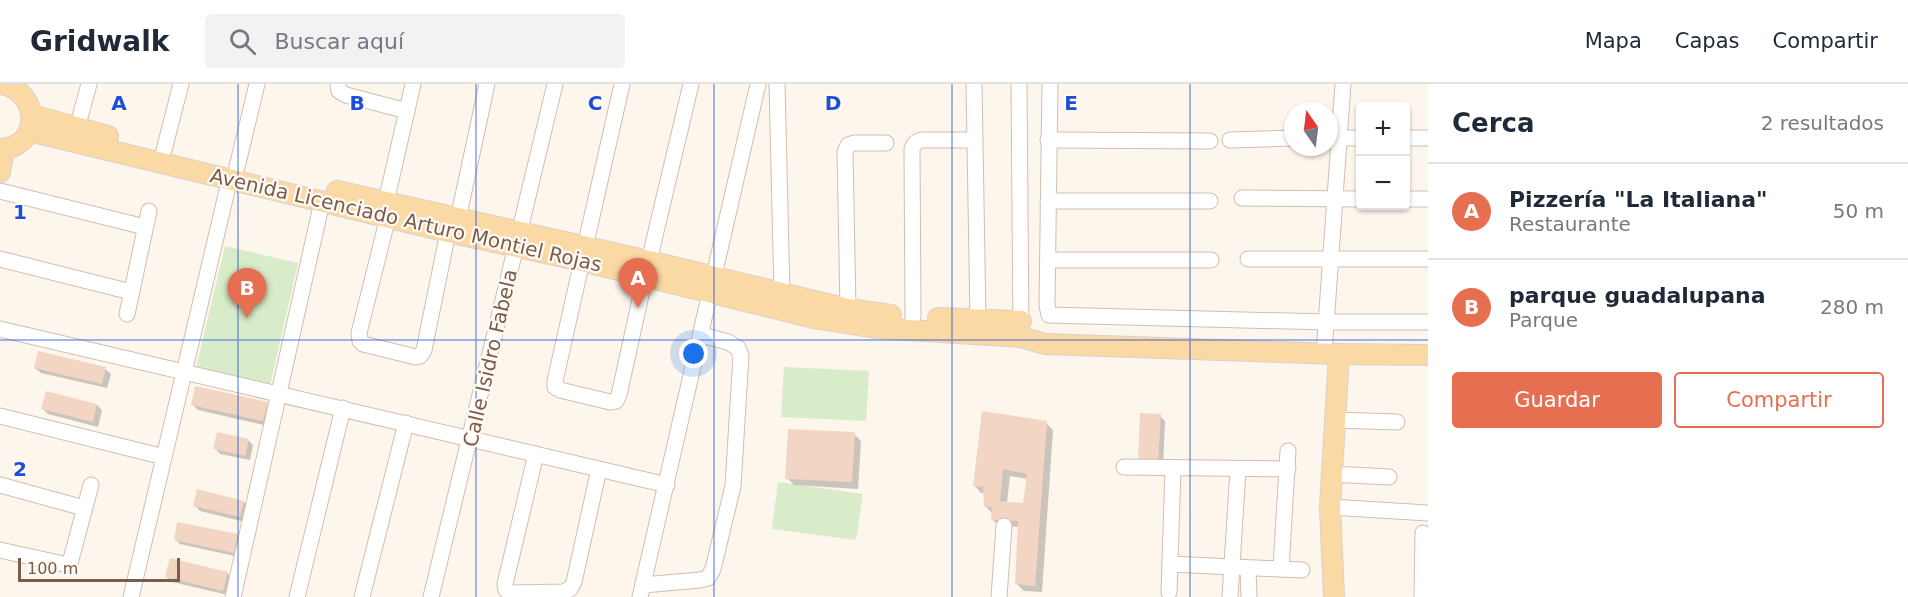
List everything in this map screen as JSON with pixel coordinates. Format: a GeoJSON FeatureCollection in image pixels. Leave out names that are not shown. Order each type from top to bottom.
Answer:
{"type":"FeatureCollection","features":[{"type":"Feature","properties":{"kind":"main road"},"geometry":{"type":"LineString","coordinates":[[0,172],[2,150],[23,140],[30,123],[27,100],[8,85]]}},
{"type":"Feature","properties":{"kind":"main road","name":"Avenida Licenciado Arturo Montiel Rojas"},"geometry":{"type":"LineString","coordinates":[[30,123],[77,128],[164,150],[322,202],[387,209]]}},
{"type":"Feature","properties":{"kind":"main road","name":"Avenida Licenciado Arturo Montiel Rojas"},"geometry":{"type":"LineString","coordinates":[[30,123],[233,173],[647,269],[713,286],[814,318],[876,328],[1021,329]]}},
{"type":"Feature","properties":{"kind":"main road","name":"Avenida Licenciado Arturo Montiel Rojas"},"geometry":{"type":"LineString","coordinates":[[713,286],[782,294],[848,309],[913,317],[978,320],[1021,329],[1045,345],[1428,355]]}},
{"type":"Feature","properties":{"kind":"main road"},"geometry":{"type":"LineString","coordinates":[[1332,353],[1335,420],[1330,507],[1334,597]]}},
{"type":"Feature","properties":{"kind":"main road"},"geometry":{"type":"LineString","coordinates":[[1324,597],[1326,519],[1330,507]]}},
{"type":"Feature","properties":{"kind":"street"},"geometry":{"type":"LineString","coordinates":[[77,128],[89,84]]}},
{"type":"Feature","properties":{"kind":"street"},"geometry":{"type":"LineString","coordinates":[[164,150],[181,84]]}},
{"type":"Feature","properties":{"kind":"street"},"geometry":{"type":"LineString","coordinates":[[131,597],[256,84]]}},
{"type":"Feature","properties":{"kind":"street"},"geometry":{"type":"LineString","coordinates":[[338,84],[339,91],[346,95],[407,111]]}},
{"type":"Feature","properties":{"kind":"street"},"geometry":{"type":"LineString","coordinates":[[413,84],[359,333],[363,344],[416,357],[420,356],[424,350],[487,84]]}},
{"type":"Feature","properties":{"kind":"street","name":"Calle Isidro Fabela"},"geometry":{"type":"LineString","coordinates":[[431,597],[555,84]]}},
{"type":"Feature","properties":{"kind":"street"},"geometry":{"type":"LineString","coordinates":[[622,84],[555,381],[555,387],[560,390],[610,402],[616,401],[619,395],[692,84]]}},
{"type":"Feature","properties":{"kind":"street"},"geometry":{"type":"LineString","coordinates":[[702,335],[728,342],[738,348],[741,356],[733,486],[713,569],[708,578],[641,591],[702,335],[758,84]]}},
{"type":"Feature","properties":{"kind":"street"},"geometry":{"type":"LineString","coordinates":[[777,84],[782,294]]}},
{"type":"Feature","properties":{"kind":"street"},"geometry":{"type":"LineString","coordinates":[[974,84],[978,320]]}},
{"type":"Feature","properties":{"kind":"street"},"geometry":{"type":"LineString","coordinates":[[1019,84],[1021,329]]}},
{"type":"Feature","properties":{"kind":"street"},"geometry":{"type":"LineString","coordinates":[[1050,84],[1047,305],[1049,315],[1326,322],[1428,322]]}},
{"type":"Feature","properties":{"kind":"street"},"geometry":{"type":"LineString","coordinates":[[1338,113],[1343,84]]}},
{"type":"Feature","properties":{"kind":"street"},"geometry":{"type":"LineString","coordinates":[[1338,137],[1356,138]]}},
{"type":"Feature","properties":{"kind":"street"},"geometry":{"type":"LineString","coordinates":[[1230,140],[1284,138]]}},
{"type":"Feature","properties":{"kind":"street"},"geometry":{"type":"LineString","coordinates":[[1410,138],[1428,138]]}},
{"type":"Feature","properties":{"kind":"street"},"geometry":{"type":"LineString","coordinates":[[913,317],[912,149],[915,143],[921,141],[975,140]]}},
{"type":"Feature","properties":{"kind":"street"},"geometry":{"type":"LineString","coordinates":[[1048,140],[1210,141]]}},
{"type":"Feature","properties":{"kind":"street"},"geometry":{"type":"LineString","coordinates":[[848,309],[845,152],[848,145],[854,143],[886,143]]}},
{"type":"Feature","properties":{"kind":"street"},"geometry":{"type":"LineString","coordinates":[[1332,353],[1326,322],[1334,199],[1334,156]]}},
{"type":"Feature","properties":{"kind":"street"},"geometry":{"type":"LineString","coordinates":[[0,191],[145,227]]}},
{"type":"Feature","properties":{"kind":"street"},"geometry":{"type":"LineString","coordinates":[[1242,198],[1356,199]]}},
{"type":"Feature","properties":{"kind":"street"},"geometry":{"type":"LineString","coordinates":[[1410,199],[1428,199]]}},
{"type":"Feature","properties":{"kind":"street"},"geometry":{"type":"LineString","coordinates":[[1048,201],[1210,201]]}},
{"type":"Feature","properties":{"kind":"street"},"geometry":{"type":"LineString","coordinates":[[233,597],[322,202]]}},
{"type":"Feature","properties":{"kind":"street"},"geometry":{"type":"LineString","coordinates":[[127,315],[149,211]]}},
{"type":"Feature","properties":{"kind":"street"},"geometry":{"type":"LineString","coordinates":[[0,259],[131,292]]}},
{"type":"Feature","properties":{"kind":"street"},"geometry":{"type":"LineString","coordinates":[[1248,259],[1428,259]]}},
{"type":"Feature","properties":{"kind":"street"},"geometry":{"type":"LineString","coordinates":[[1048,260],[1211,260]]}},
{"type":"Feature","properties":{"kind":"street"},"geometry":{"type":"LineString","coordinates":[[0,329],[667,485]]}},
{"type":"Feature","properties":{"kind":"street"},"geometry":{"type":"LineString","coordinates":[[297,597],[343,408]]}},
{"type":"Feature","properties":{"kind":"street"},"geometry":{"type":"LineString","coordinates":[[0,416],[164,457]]}},
{"type":"Feature","properties":{"kind":"street"},"geometry":{"type":"LineString","coordinates":[[1335,420],[1397,422]]}},
{"type":"Feature","properties":{"kind":"street"},"geometry":{"type":"LineString","coordinates":[[362,597],[406,423]]}},
{"type":"Feature","properties":{"kind":"street"},"geometry":{"type":"LineString","coordinates":[[1281,570],[1288,452]]}},
{"type":"Feature","properties":{"kind":"street"},"geometry":{"type":"LineString","coordinates":[[536,454],[505,584],[506,590],[512,593],[563,592],[570,589],[574,582],[599,469]]}},
{"type":"Feature","properties":{"kind":"street"},"geometry":{"type":"LineString","coordinates":[[1124,467],[1288,469]]}},
{"type":"Feature","properties":{"kind":"street"},"geometry":{"type":"LineString","coordinates":[[1169,592],[1173,469]]}},
{"type":"Feature","properties":{"kind":"street"},"geometry":{"type":"LineString","coordinates":[[1230,597],[1238,470]]}},
{"type":"Feature","properties":{"kind":"street"},"geometry":{"type":"LineString","coordinates":[[1331,474],[1389,477]]}},
{"type":"Feature","properties":{"kind":"street"},"geometry":{"type":"LineString","coordinates":[[0,485],[84,508]]}},
{"type":"Feature","properties":{"kind":"street"},"geometry":{"type":"LineString","coordinates":[[0,550],[68,565],[91,485]]}},
{"type":"Feature","properties":{"kind":"street"},"geometry":{"type":"LineString","coordinates":[[1330,507],[1428,513]]}},
{"type":"Feature","properties":{"kind":"street"},"geometry":{"type":"LineString","coordinates":[[999,597],[1004,526]]}},
{"type":"Feature","properties":{"kind":"street"},"geometry":{"type":"LineString","coordinates":[[1422,597],[1425,563],[1424,533]]}},
{"type":"Feature","properties":{"kind":"street"},"geometry":{"type":"LineString","coordinates":[[1170,564],[1302,570]]}},
{"type":"Feature","properties":{"kind":"street"},"geometry":{"type":"LineString","coordinates":[[1248,569],[1249,597]]}},
{"type":"Feature","properties":{"kind":"green space"},"geometry":{"type":"Polygon","coordinates":[[[225,246],[298,263],[269,390],[195,372],[225,246]]]}},
{"type":"Feature","properties":{"kind":"green space"},"geometry":{"type":"Polygon","coordinates":[[[784,367],[869,371],[866,421],[781,417],[784,367]]]}},
{"type":"Feature","properties":{"kind":"green space"},"geometry":{"type":"Polygon","coordinates":[[[778,482],[863,494],[856,540],[772,529],[778,482]]]}},
{"type":"Feature","properties":{"kind":"building"},"geometry":{"type":"Polygon","coordinates":[[[38,351],[106,367],[102,384],[34,368],[38,351]]]}},
{"type":"Feature","properties":{"kind":"building"},"geometry":{"type":"Polygon","coordinates":[[[195,386],[268,402],[263,421],[191,405],[195,386]]]}},
{"type":"Feature","properties":{"kind":"building"},"geometry":{"type":"Polygon","coordinates":[[[46,391],[97,404],[93,422],[41,409],[46,391]]]}},
{"type":"Feature","properties":{"kind":"building"},"geometry":{"type":"Polygon","coordinates":[[[982,411],[1047,421],[1035,586],[1015,584],[1018,521],[991,520],[992,507],[984,507],[983,487],[973,486],[982,411]],[[1003,469],[1000,501],[1023,503],[1027,474],[1003,469]]]}},
{"type":"Feature","properties":{"kind":"building"},"geometry":{"type":"Polygon","coordinates":[[[1140,413],[1161,414],[1158,462],[1138,461],[1140,413]]]}},
{"type":"Feature","properties":{"kind":"building"},"geometry":{"type":"Polygon","coordinates":[[[788,429],[855,432],[852,482],[785,479],[788,429]]]}},
{"type":"Feature","properties":{"kind":"building"},"geometry":{"type":"Polygon","coordinates":[[[217,432],[249,439],[245,456],[213,449],[217,432]]]}},
{"type":"Feature","properties":{"kind":"building"},"geometry":{"type":"Polygon","coordinates":[[[197,489],[244,501],[240,517],[193,506],[197,489]]]}},
{"type":"Feature","properties":{"kind":"building"},"geometry":{"type":"Polygon","coordinates":[[[177,522],[238,534],[234,553],[174,540],[177,522]]]}},
{"type":"Feature","properties":{"kind":"building"},"geometry":{"type":"Polygon","coordinates":[[[170,558],[228,572],[223,591],[165,577],[170,558]]]}},
{"type":"Feature","properties":{"kind":"place","name":"Pizzería \"La Italiana\""},"geometry":{"type":"Point","coordinates":[638,308]}},
{"type":"Feature","properties":{"kind":"place","name":"parque guadalupana"},"geometry":{"type":"Point","coordinates":[247,318]}}]}
